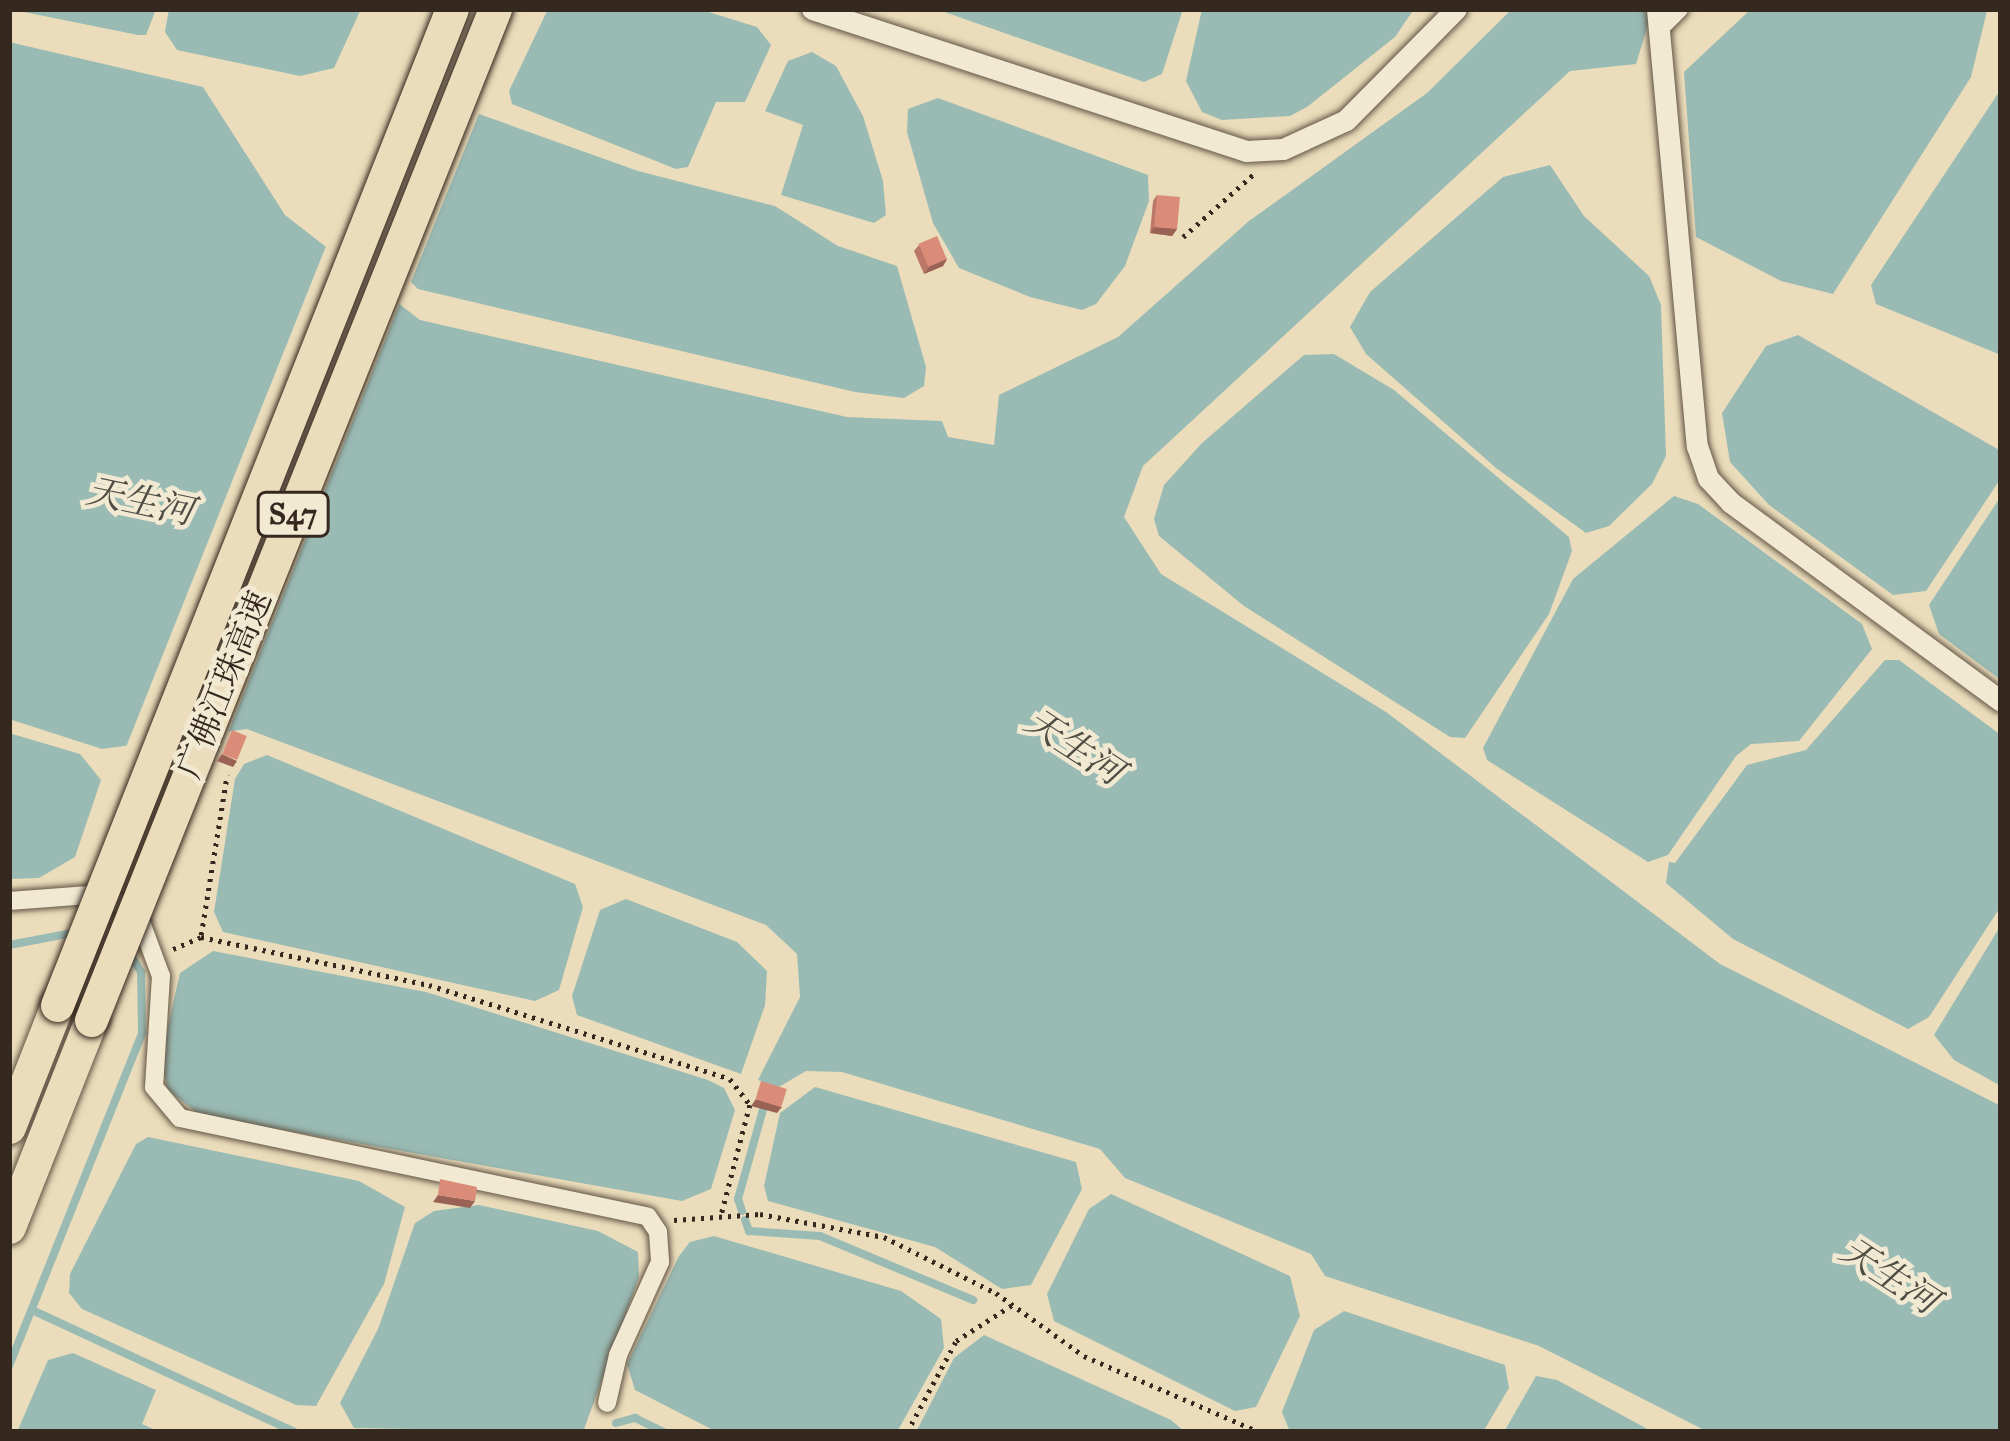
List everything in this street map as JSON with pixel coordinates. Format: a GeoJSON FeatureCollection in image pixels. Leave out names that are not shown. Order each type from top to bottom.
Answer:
{"type":"FeatureCollection","features":[{"type":"Feature","properties":{"kind":"highway","name":"广佛江珠高速"},"geometry":{"type":"LineString","coordinates":[[9,1127],[452,9]]}},
{"type":"Feature","properties":{"kind":"highway","name":"广佛江珠高速"},"geometry":{"type":"LineString","coordinates":[[9,1227],[495,9]]}},
{"type":"Feature","properties":{"kind":"street"},"geometry":{"type":"LineString","coordinates":[[812,9],[1212,143],[1282,149],[1346,120],[1456,9]]}},
{"type":"Feature","properties":{"kind":"street"},"geometry":{"type":"LineString","coordinates":[[1679,9],[1658,19],[1697,446],[1708,478],[1730,502],[2001,701]]}},
{"type":"Feature","properties":{"kind":"street"},"geometry":{"type":"LineString","coordinates":[[9,902],[69,894],[119,903],[142,925],[157,956],[151,1068],[164,1106],[180,1118],[634,1210],[651,1221],[660,1262],[618,1355],[607,1403]]}},
{"type":"Feature","properties":{"kind":"path"},"geometry":{"type":"LineString","coordinates":[[1183,237],[1282,149]]}},
{"type":"Feature","properties":{"kind":"path"},"geometry":{"type":"LineString","coordinates":[[201,937],[227,775]]}},
{"type":"Feature","properties":{"kind":"path"},"geometry":{"type":"LineString","coordinates":[[157,956],[201,937],[429,985],[740,1084],[749,1116],[721,1216]]}},
{"type":"Feature","properties":{"kind":"path"},"geometry":{"type":"LineString","coordinates":[[651,1221],[760,1214],[884,1237],[1012,1305],[1084,1356],[1260,1432]]}},
{"type":"Feature","properties":{"kind":"path"},"geometry":{"type":"LineString","coordinates":[[907,1432],[956,1341],[1012,1305]]}},
{"type":"Feature","properties":{"kind":"water"},"geometry":{"type":"Polygon","coordinates":[[[9,9],[156,9],[146,35],[138,35],[9,9]]]}},
{"type":"Feature","properties":{"kind":"water"},"geometry":{"type":"Polygon","coordinates":[[[169,9],[361,9],[334,68],[300,76],[177,50],[165,32],[169,9]]]}},
{"type":"Feature","properties":{"kind":"water"},"geometry":{"type":"Polygon","coordinates":[[[548,9],[699,9],[757,27],[771,45],[745,102],[716,102],[688,167],[676,169],[512,104],[509,91],[548,9]]]}},
{"type":"Feature","properties":{"kind":"water"},"geometry":{"type":"Polygon","coordinates":[[[936,9],[1183,9],[1162,74],[1144,82],[936,9]]]}},
{"type":"Feature","properties":{"kind":"water"},"geometry":{"type":"Polygon","coordinates":[[[1202,9],[1414,9],[1395,37],[1307,107],[1290,116],[1222,120],[1202,112],[1186,81],[1202,9]]]}},
{"type":"Feature","properties":{"kind":"water","name":"天生河"},"geometry":{"type":"Polygon","coordinates":[[[1512,9],[1653,9],[1636,64],[1570,71],[1143,466],[1124,517],[1161,574],[1386,712],[1720,964],[2001,1106],[2001,1432],[1708,1432],[1539,1346],[1325,1276],[1311,1254],[1125,1178],[1100,1149],[842,1072],[806,1071],[777,1088],[758,1080],[800,997],[797,954],[766,925],[247,729],[102,749],[9,719],[9,42],[203,87],[285,215],[420,320],[847,417],[942,421],[948,437],[994,445],[999,395],[1118,337],[1249,221],[1427,93],[1512,9]]]}},
{"type":"Feature","properties":{"kind":"water"},"geometry":{"type":"Polygon","coordinates":[[[1751,9],[1987,11],[1971,77],[1833,294],[1781,281],[1696,237],[1684,72],[1751,9]]]}},
{"type":"Feature","properties":{"kind":"water"},"geometry":{"type":"Polygon","coordinates":[[[812,52],[836,66],[863,116],[883,181],[886,215],[874,223],[781,195],[803,125],[765,111],[788,61],[812,52]]]}},
{"type":"Feature","properties":{"kind":"water"},"geometry":{"type":"Polygon","coordinates":[[[2001,89],[2001,355],[1876,304],[1871,285],[2001,89]]]}},
{"type":"Feature","properties":{"kind":"water"},"geometry":{"type":"Polygon","coordinates":[[[938,98],[1148,175],[1149,201],[1125,266],[1096,304],[1082,310],[1030,297],[959,268],[933,223],[907,132],[908,109],[938,98]]]}},
{"type":"Feature","properties":{"kind":"water"},"geometry":{"type":"Polygon","coordinates":[[[479,114],[638,171],[775,206],[838,246],[897,266],[926,367],[924,386],[904,398],[855,392],[418,289],[411,282],[479,114]]]}},
{"type":"Feature","properties":{"kind":"water"},"geometry":{"type":"Polygon","coordinates":[[[1550,165],[1584,216],[1649,276],[1661,305],[1666,456],[1652,484],[1609,526],[1586,533],[1496,468],[1366,354],[1350,327],[1370,292],[1503,177],[1550,165]]]}},
{"type":"Feature","properties":{"kind":"water"},"geometry":{"type":"Polygon","coordinates":[[[1798,335],[2001,451],[2001,478],[1926,591],[1893,595],[1769,505],[1730,462],[1722,413],[1766,346],[1798,335]]]}},
{"type":"Feature","properties":{"kind":"water"},"geometry":{"type":"Polygon","coordinates":[[[1334,354],[1394,390],[1569,537],[1572,551],[1549,614],[1465,738],[1450,737],[1244,606],[1159,536],[1154,519],[1164,485],[1202,443],[1304,355],[1334,354]]]}},
{"type":"Feature","properties":{"kind":"water"},"geometry":{"type":"Polygon","coordinates":[[[1674,496],[1698,504],[1862,624],[1872,649],[1799,741],[1751,744],[1736,756],[1668,855],[1648,862],[1487,760],[1483,748],[1573,579],[1674,496]]]}},
{"type":"Feature","properties":{"kind":"water"},"geometry":{"type":"Polygon","coordinates":[[[2001,496],[2001,680],[1939,634],[1929,605],[2001,496]]]}},
{"type":"Feature","properties":{"kind":"water"},"geometry":{"type":"Polygon","coordinates":[[[1885,660],[1899,660],[2001,735],[2001,906],[1929,1017],[1908,1029],[1733,939],[1666,883],[1669,862],[1675,863],[1747,765],[1806,750],[1885,660]]]}},
{"type":"Feature","properties":{"kind":"water"},"geometry":{"type":"Polygon","coordinates":[[[9,733],[80,754],[101,780],[75,857],[39,878],[9,879],[9,733]]]}},
{"type":"Feature","properties":{"kind":"water"},"geometry":{"type":"Polygon","coordinates":[[[267,755],[575,884],[583,907],[559,990],[535,1001],[223,932],[214,912],[235,779],[244,764],[267,755]]]}},
{"type":"Feature","properties":{"kind":"water"},"geometry":{"type":"Polygon","coordinates":[[[626,899],[737,942],[767,971],[765,1005],[741,1074],[577,1015],[572,996],[600,910],[626,899]]]}},
{"type":"Feature","properties":{"kind":"water"},"geometry":{"type":"Polygon","coordinates":[[[2001,925],[2001,1086],[1954,1060],[1934,1035],[2001,925]]]}},
{"type":"Feature","properties":{"kind":"water"},"geometry":{"type":"Polygon","coordinates":[[[213,951],[426,992],[708,1080],[724,1088],[735,1110],[711,1189],[682,1201],[200,1115],[168,1090],[161,1058],[180,973],[213,951]]]}},
{"type":"Feature","properties":{"kind":"water"},"geometry":{"type":"Polygon","coordinates":[[[815,1087],[1076,1162],[1082,1189],[1031,1285],[1002,1289],[935,1247],[768,1201],[764,1186],[780,1113],[815,1087]]]}},
{"type":"Feature","properties":{"kind":"water"},"geometry":{"type":"Polygon","coordinates":[[[148,1137],[359,1181],[405,1207],[384,1284],[316,1406],[296,1405],[82,1309],[69,1293],[70,1274],[136,1144],[148,1137]]]}},
{"type":"Feature","properties":{"kind":"water"},"geometry":{"type":"Polygon","coordinates":[[[1111,1194],[1290,1276],[1300,1316],[1256,1407],[1235,1411],[1054,1321],[1047,1294],[1089,1209],[1111,1194]]]}},
{"type":"Feature","properties":{"kind":"water"},"geometry":{"type":"Polygon","coordinates":[[[479,1205],[598,1231],[638,1252],[639,1277],[583,1432],[354,1428],[340,1403],[378,1329],[415,1223],[434,1211],[479,1205]]]}},
{"type":"Feature","properties":{"kind":"water"},"geometry":{"type":"Polygon","coordinates":[[[714,1236],[901,1291],[941,1319],[944,1348],[897,1432],[717,1432],[635,1390],[627,1364],[679,1256],[690,1242],[714,1236]]]}},
{"type":"Feature","properties":{"kind":"water"},"geometry":{"type":"Polygon","coordinates":[[[1344,1311],[1505,1365],[1509,1388],[1483,1432],[1290,1432],[1282,1412],[1314,1330],[1344,1311]]]}},
{"type":"Feature","properties":{"kind":"water"},"geometry":{"type":"Polygon","coordinates":[[[984,1335],[1171,1420],[1185,1432],[916,1432],[954,1358],[984,1335]]]}},
{"type":"Feature","properties":{"kind":"water"},"geometry":{"type":"Polygon","coordinates":[[[73,1353],[156,1390],[142,1424],[160,1432],[17,1432],[48,1360],[73,1353]]]}},
{"type":"Feature","properties":{"kind":"water"},"geometry":{"type":"Polygon","coordinates":[[[1536,1376],[1557,1380],[1653,1432],[1504,1432],[1536,1376]]]}},
{"type":"Feature","properties":{"kind":"pier"},"geometry":{"type":"Polygon","coordinates":[[[328,241],[402,298],[226,738],[124,752],[328,241]]]}},
{"type":"Feature","properties":{"kind":"building"},"geometry":{"type":"Polygon","coordinates":[[[1157,195],[1180,197],[1177,229],[1154,227],[1157,195]]]}},
{"type":"Feature","properties":{"kind":"building"},"geometry":{"type":"Polygon","coordinates":[[[937,236],[947,259],[928,267],[919,244],[937,236]]]}},
{"type":"Feature","properties":{"kind":"building"},"geometry":{"type":"Polygon","coordinates":[[[232,730],[247,736],[237,760],[222,754],[232,730]]]}},
{"type":"Feature","properties":{"kind":"building"},"geometry":{"type":"Polygon","coordinates":[[[761,1081],[787,1089],[781,1107],[755,1099],[761,1081]]]}},
{"type":"Feature","properties":{"kind":"building"},"geometry":{"type":"Polygon","coordinates":[[[440,1179],[477,1187],[475,1201],[438,1195],[440,1179]]]}},
{"type":"Feature","properties":{"kind":"waterway"},"geometry":{"type":"LineString","coordinates":[[9,945],[78,932]]}},
{"type":"Feature","properties":{"kind":"waterway"},"geometry":{"type":"LineString","coordinates":[[9,1366],[142,1033],[141,972],[129,953]]}},
{"type":"Feature","properties":{"kind":"waterway"},"geometry":{"type":"LineString","coordinates":[[742,1211],[738,1199],[765,1102]]}},
{"type":"Feature","properties":{"kind":"waterway"},"geometry":{"type":"LineString","coordinates":[[745,1220],[749,1231],[820,1236],[973,1300]]}},
{"type":"Feature","properties":{"kind":"waterway"},"geometry":{"type":"LineString","coordinates":[[32,1310],[295,1432]]}},
{"type":"Feature","properties":{"kind":"waterway"},"geometry":{"type":"LineString","coordinates":[[616,1423],[635,1418],[664,1432]]}}]}
